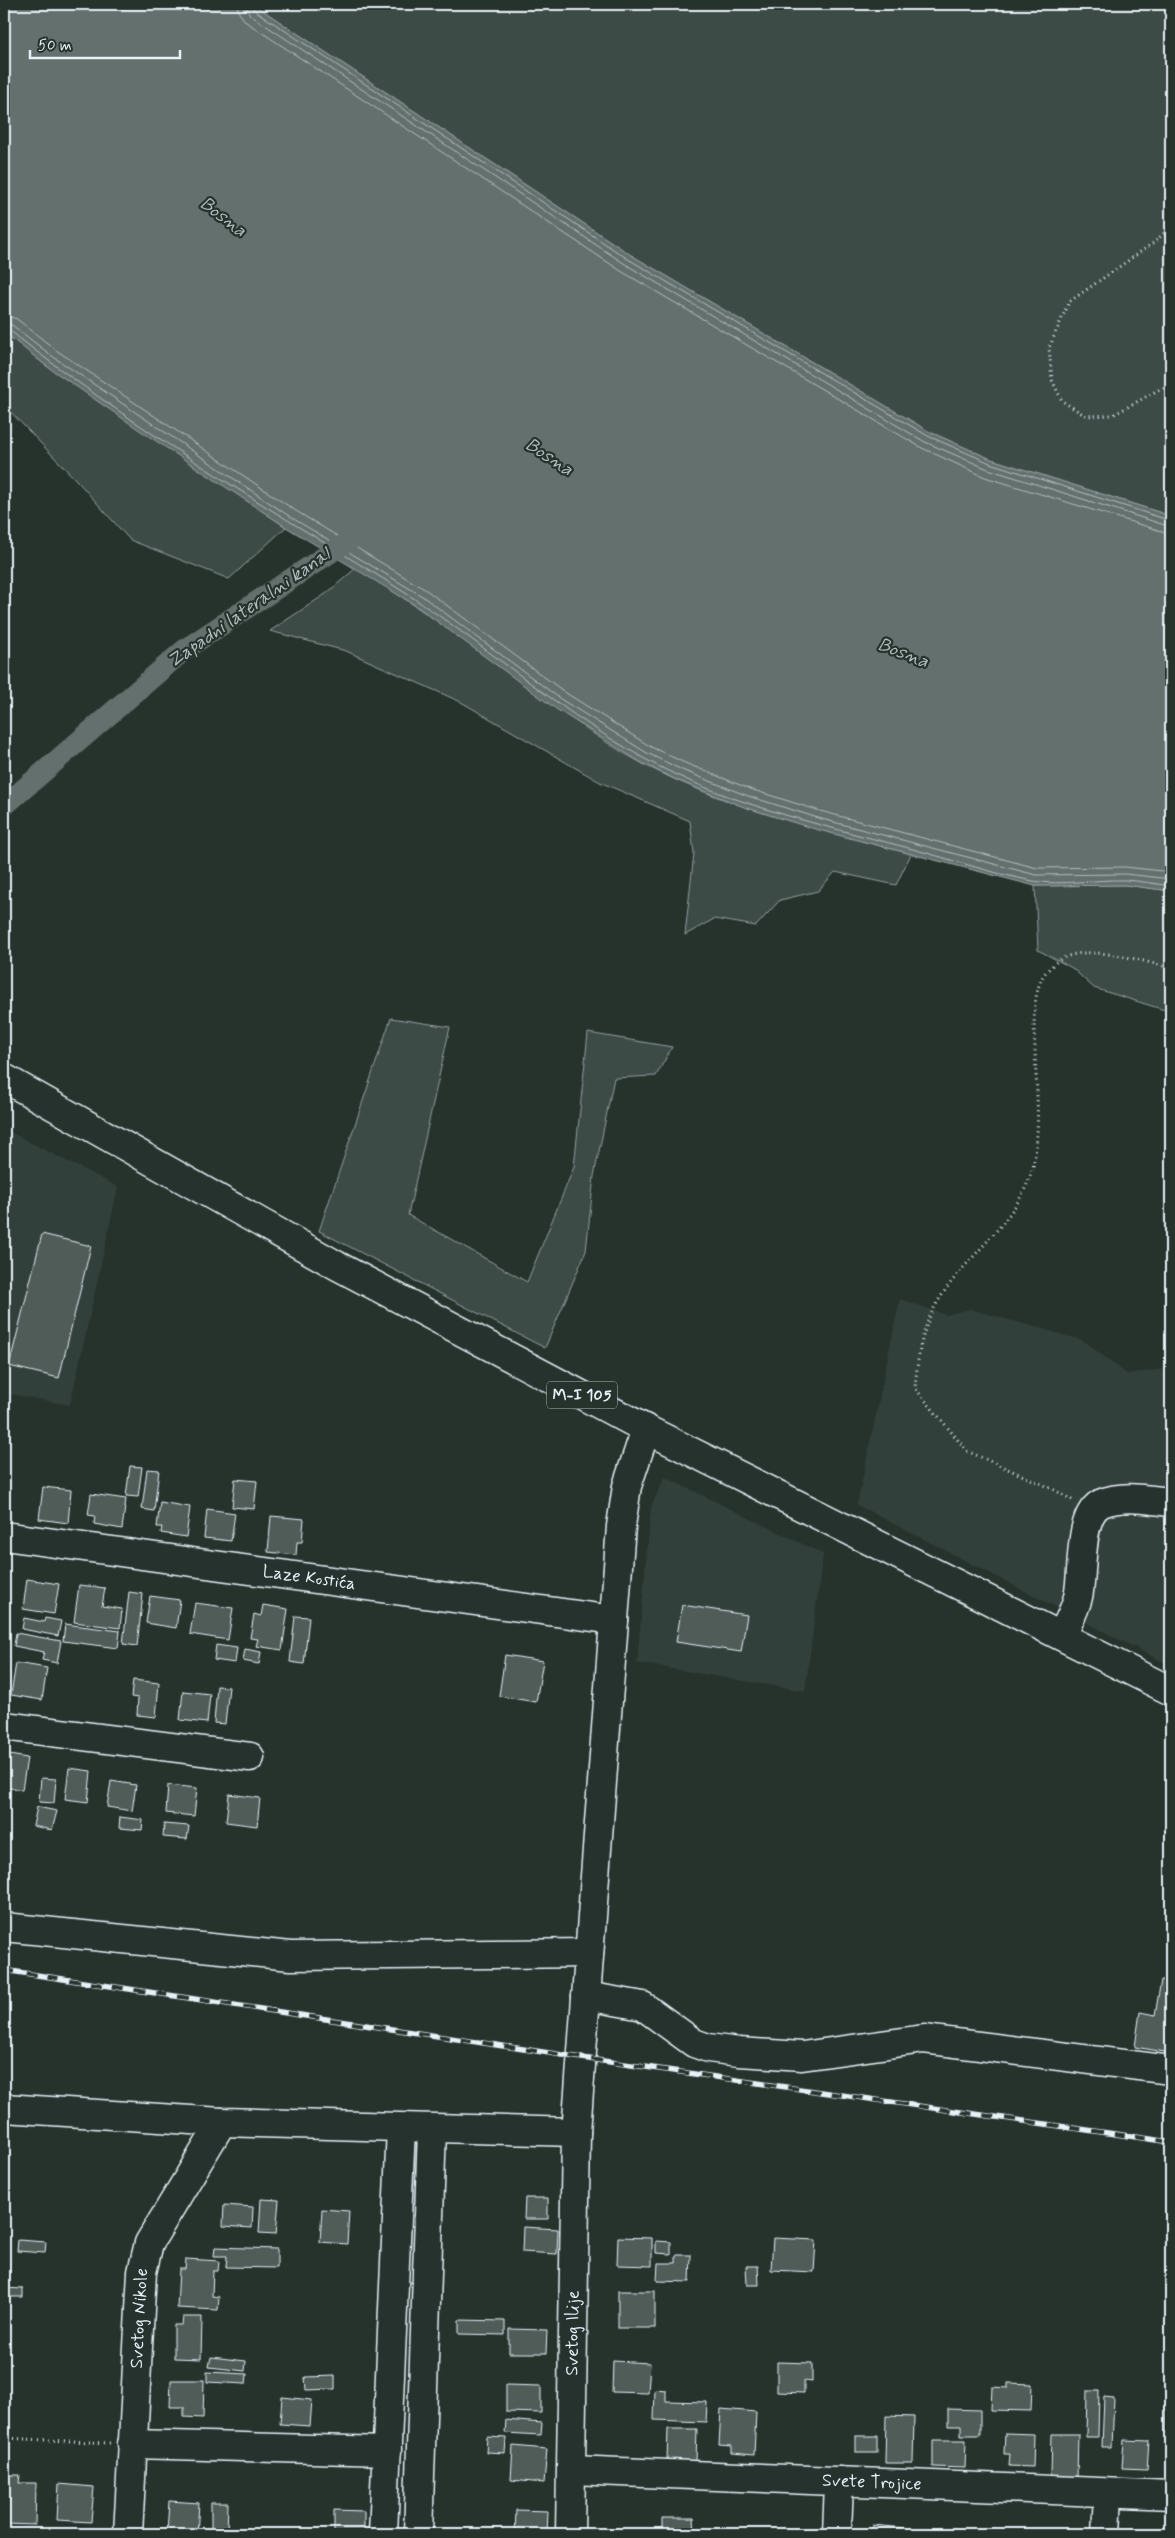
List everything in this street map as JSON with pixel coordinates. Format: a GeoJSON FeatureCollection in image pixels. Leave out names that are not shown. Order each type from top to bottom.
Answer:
{"type":"FeatureCollection","features":[{"type":"Feature","properties":{"kind":"street","name":"M-I 105"},"geometry":{"type":"LineString","coordinates":[[4,1078],[336,1265],[646,1429],[1171,1692]]}},
{"type":"Feature","properties":{"kind":"street","name":"Svetog Ilije"},"geometry":{"type":"LineString","coordinates":[[570,2534],[576,2132],[621,1526],[627,1486],[646,1429]]}},
{"type":"Feature","properties":{"kind":"street"},"geometry":{"type":"LineString","coordinates":[[1062,1636],[1078,1597],[1082,1552],[1090,1512],[1102,1503],[1128,1499],[1171,1502]]}},
{"type":"Feature","properties":{"kind":"street","name":"Laze Kostića"},"geometry":{"type":"LineString","coordinates":[[4,1536],[614,1620]]}},
{"type":"Feature","properties":{"kind":"street"},"geometry":{"type":"LineString","coordinates":[[4,1726],[250,1757]]}},
{"type":"Feature","properties":{"kind":"street"},"geometry":{"type":"LineString","coordinates":[[4,1927],[291,1956],[589,1954]]}},
{"type":"Feature","properties":{"kind":"street"},"geometry":{"type":"LineString","coordinates":[[586,1996],[643,2006],[694,2042],[708,2048],[731,2051],[802,2056],[924,2039],[1171,2070]]}},
{"type":"Feature","properties":{"kind":"street"},"geometry":{"type":"LineString","coordinates":[[4,2108],[222,2122],[576,2132]]}},
{"type":"Feature","properties":{"kind":"street","name":"Svetog Nikole"},"geometry":{"type":"LineString","coordinates":[[128,2534],[142,2272],[150,2242],[222,2122]]}},
{"type":"Feature","properties":{"kind":"street"},"geometry":{"type":"LineString","coordinates":[[384,2534],[401,2128]]}},
{"type":"Feature","properties":{"kind":"street"},"geometry":{"type":"LineString","coordinates":[[418,2534],[432,2129]]}},
{"type":"Feature","properties":{"kind":"street"},"geometry":{"type":"LineString","coordinates":[[132,2444],[387,2451]]}},
{"type":"Feature","properties":{"kind":"street","name":"Svete Trojice"},"geometry":{"type":"LineString","coordinates":[[572,2470],[1171,2495]]}},
{"type":"Feature","properties":{"kind":"street"},"geometry":{"type":"LineString","coordinates":[[836,2534],[839,2482]]}},
{"type":"Feature","properties":{"kind":"street"},"geometry":{"type":"LineString","coordinates":[[1106,2534],[1108,2493]]}},
{"type":"Feature","properties":{"kind":"path"},"geometry":{"type":"LineString","coordinates":[[1171,226],[1156,241],[1069,302],[1050,348],[1052,380],[1062,402],[1086,416],[1113,415],[1160,389],[1171,386]]}},
{"type":"Feature","properties":{"kind":"path"},"geometry":{"type":"LineString","coordinates":[[1090,1512],[1054,1489],[967,1451],[914,1388],[920,1339],[939,1298],[1003,1222],[1021,1195],[1032,1167],[1037,1132],[1034,1022],[1042,977],[1056,962],[1074,954],[1098,953],[1171,968]]}},
{"type":"Feature","properties":{"kind":"path"},"geometry":{"type":"LineString","coordinates":[[4,2438],[132,2444]]}},
{"type":"Feature","properties":{"kind":"shaded area"},"geometry":{"type":"Polygon","coordinates":[[[253,4],[1171,4],[1171,516],[991,459],[930,432],[631,255],[253,4]]]}},
{"type":"Feature","properties":{"kind":"shaded area"},"geometry":{"type":"Polygon","coordinates":[[[4,332],[45,365],[286,527],[229,579],[130,540],[79,483],[4,405],[4,332]]]}},
{"type":"Feature","properties":{"kind":"shaded area"},"geometry":{"type":"Polygon","coordinates":[[[356,568],[435,620],[593,733],[643,764],[675,780],[741,805],[808,827],[911,854],[896,885],[835,872],[818,891],[780,900],[756,926],[714,919],[685,935],[694,853],[690,821],[600,782],[461,702],[346,651],[270,631],[327,593],[356,568]]]}},
{"type":"Feature","properties":{"kind":"shaded area"},"geometry":{"type":"Polygon","coordinates":[[[1125,885],[1171,891],[1171,1012],[1094,988],[1072,968],[1038,950],[1035,886],[1125,885]]]}},
{"type":"Feature","properties":{"kind":"shaded area"},"geometry":{"type":"Polygon","coordinates":[[[391,1018],[450,1027],[408,1215],[527,1282],[574,1167],[588,1033],[672,1047],[656,1076],[614,1078],[594,1176],[586,1251],[545,1348],[319,1231],[391,1018]]]}},
{"type":"Feature","properties":{"kind":"shaded area"},"geometry":{"type":"Polygon","coordinates":[[[4,1129],[118,1187],[70,1405],[4,1393],[4,1129]]]}},
{"type":"Feature","properties":{"kind":"shaded area"},"geometry":{"type":"Polygon","coordinates":[[[900,1299],[946,1315],[970,1309],[1082,1340],[1127,1374],[1171,1368],[1171,1666],[857,1505],[900,1299]]]}},
{"type":"Feature","properties":{"kind":"shaded area"},"geometry":{"type":"Polygon","coordinates":[[[665,1477],[823,1554],[805,1691],[637,1663],[651,1507],[665,1477]]]}},
{"type":"Feature","properties":{"kind":"water","name":"Bosna"},"geometry":{"type":"Polygon","coordinates":[[[4,4],[253,4],[631,255],[930,432],[991,459],[1171,516],[1171,891],[1125,885],[1035,886],[815,829],[744,807],[677,780],[642,763],[556,709],[415,605],[286,527],[45,365],[4,332],[4,4]]]}},
{"type":"Feature","properties":{"kind":"building"},"geometry":{"type":"Polygon","coordinates":[[[42,1234],[91,1246],[59,1378],[9,1366],[42,1234]]]}},
{"type":"Feature","properties":{"kind":"building"},"geometry":{"type":"Polygon","coordinates":[[[130,1466],[142,1467],[138,1497],[126,1496],[130,1466]]]}},
{"type":"Feature","properties":{"kind":"building"},"geometry":{"type":"Polygon","coordinates":[[[147,1469],[159,1470],[154,1511],[142,1509],[147,1469]]]}},
{"type":"Feature","properties":{"kind":"building"},"geometry":{"type":"Polygon","coordinates":[[[235,1479],[257,1481],[254,1509],[232,1507],[235,1479]]]}},
{"type":"Feature","properties":{"kind":"building"},"geometry":{"type":"Polygon","coordinates":[[[43,1487],[71,1490],[68,1523],[39,1519],[43,1487]]]}},
{"type":"Feature","properties":{"kind":"building"},"geometry":{"type":"Polygon","coordinates":[[[91,1494],[126,1499],[122,1529],[94,1524],[95,1516],[88,1515],[91,1494]]]}},
{"type":"Feature","properties":{"kind":"building"},"geometry":{"type":"Polygon","coordinates":[[[160,1502],[190,1507],[186,1537],[161,1533],[162,1527],[157,1527],[160,1502]]]}},
{"type":"Feature","properties":{"kind":"building"},"geometry":{"type":"Polygon","coordinates":[[[207,1509],[235,1513],[231,1541],[204,1538],[207,1509]]]}},
{"type":"Feature","properties":{"kind":"building"},"geometry":{"type":"Polygon","coordinates":[[[271,1516],[304,1519],[302,1542],[297,1542],[296,1555],[268,1552],[271,1516]]]}},
{"type":"Feature","properties":{"kind":"building"},"geometry":{"type":"Polygon","coordinates":[[[27,1579],[59,1584],[54,1614],[23,1609],[27,1579]]]}},
{"type":"Feature","properties":{"kind":"building"},"geometry":{"type":"Polygon","coordinates":[[[79,1585],[105,1588],[102,1606],[122,1609],[120,1628],[74,1622],[79,1585]]]}},
{"type":"Feature","properties":{"kind":"building"},"geometry":{"type":"Polygon","coordinates":[[[129,1592],[143,1594],[137,1646],[123,1644],[129,1592]]]}},
{"type":"Feature","properties":{"kind":"building"},"geometry":{"type":"Polygon","coordinates":[[[150,1596],[180,1600],[176,1628],[146,1623],[150,1596]]]}},
{"type":"Feature","properties":{"kind":"building"},"geometry":{"type":"Polygon","coordinates":[[[195,1603],[233,1608],[228,1640],[190,1634],[195,1603]]]}},
{"type":"Feature","properties":{"kind":"building"},"geometry":{"type":"Polygon","coordinates":[[[263,1605],[288,1609],[282,1650],[256,1646],[258,1639],[250,1638],[254,1614],[261,1616],[263,1605]]]}},
{"type":"Feature","properties":{"kind":"building"},"geometry":{"type":"Polygon","coordinates":[[[682,1605],[747,1615],[741,1652],[676,1642],[682,1605]]]}},
{"type":"Feature","properties":{"kind":"building"},"geometry":{"type":"Polygon","coordinates":[[[295,1616],[309,1617],[304,1664],[290,1662],[295,1616]]]}},
{"type":"Feature","properties":{"kind":"building"},"geometry":{"type":"Polygon","coordinates":[[[24,1618],[44,1622],[45,1618],[61,1621],[58,1636],[22,1629],[24,1618]]]}},
{"type":"Feature","properties":{"kind":"building"},"geometry":{"type":"Polygon","coordinates":[[[65,1624],[120,1631],[118,1648],[63,1641],[65,1624]]]}},
{"type":"Feature","properties":{"kind":"building"},"geometry":{"type":"Polygon","coordinates":[[[16,1633],[61,1641],[57,1663],[42,1660],[44,1652],[14,1646],[16,1633]]]}},
{"type":"Feature","properties":{"kind":"building"},"geometry":{"type":"Polygon","coordinates":[[[216,1645],[237,1648],[235,1663],[214,1660],[216,1645]]]}},
{"type":"Feature","properties":{"kind":"building"},"geometry":{"type":"Polygon","coordinates":[[[245,1649],[261,1652],[259,1664],[243,1661],[245,1649]]]}},
{"type":"Feature","properties":{"kind":"building"},"geometry":{"type":"Polygon","coordinates":[[[505,1655],[543,1661],[536,1702],[499,1696],[505,1655]]]}},
{"type":"Feature","properties":{"kind":"building"},"geometry":{"type":"Polygon","coordinates":[[[16,1663],[47,1668],[42,1700],[11,1695],[16,1663]]]}},
{"type":"Feature","properties":{"kind":"building"},"geometry":{"type":"Polygon","coordinates":[[[133,1680],[159,1683],[156,1717],[137,1715],[138,1698],[131,1697],[133,1680]]]}},
{"type":"Feature","properties":{"kind":"building"},"geometry":{"type":"Polygon","coordinates":[[[217,1686],[229,1687],[225,1724],[214,1723],[217,1686]]]}},
{"type":"Feature","properties":{"kind":"building"},"geometry":{"type":"Polygon","coordinates":[[[183,1691],[210,1694],[207,1723],[180,1720],[183,1691]]]}},
{"type":"Feature","properties":{"kind":"building"},"geometry":{"type":"Polygon","coordinates":[[[4,1754],[27,1758],[22,1790],[4,1787],[4,1754]]]}},
{"type":"Feature","properties":{"kind":"building"},"geometry":{"type":"Polygon","coordinates":[[[69,1768],[91,1771],[88,1802],[65,1799],[69,1768]]]}},
{"type":"Feature","properties":{"kind":"building"},"geometry":{"type":"Polygon","coordinates":[[[41,1778],[56,1779],[54,1803],[39,1802],[41,1778]]]}},
{"type":"Feature","properties":{"kind":"building"},"geometry":{"type":"Polygon","coordinates":[[[111,1781],[136,1785],[132,1811],[107,1807],[111,1781]]]}},
{"type":"Feature","properties":{"kind":"building"},"geometry":{"type":"Polygon","coordinates":[[[168,1785],[197,1788],[194,1816],[166,1813],[168,1785]]]}},
{"type":"Feature","properties":{"kind":"building"},"geometry":{"type":"Polygon","coordinates":[[[229,1794],[260,1798],[257,1826],[226,1822],[229,1794]]]}},
{"type":"Feature","properties":{"kind":"building"},"geometry":{"type":"Polygon","coordinates":[[[37,1807],[57,1811],[52,1830],[33,1826],[37,1807]]]}},
{"type":"Feature","properties":{"kind":"building"},"geometry":{"type":"Polygon","coordinates":[[[120,1817],[143,1820],[142,1830],[119,1828],[120,1817]]]}},
{"type":"Feature","properties":{"kind":"building"},"geometry":{"type":"Polygon","coordinates":[[[164,1824],[189,1826],[187,1839],[163,1837],[164,1824]]]}},
{"type":"Feature","properties":{"kind":"building"},"geometry":{"type":"Polygon","coordinates":[[[1161,1980],[1171,1981],[1171,2053],[1135,2047],[1140,2012],[1155,2015],[1161,1980]]]}},
{"type":"Feature","properties":{"kind":"building"},"geometry":{"type":"Polygon","coordinates":[[[525,2198],[548,2198],[548,2219],[524,2219],[525,2198]]]}},
{"type":"Feature","properties":{"kind":"building"},"geometry":{"type":"Polygon","coordinates":[[[261,2199],[279,2200],[276,2234],[259,2233],[261,2199]]]}},
{"type":"Feature","properties":{"kind":"building"},"geometry":{"type":"Polygon","coordinates":[[[224,2205],[253,2207],[252,2228],[223,2226],[224,2205]]]}},
{"type":"Feature","properties":{"kind":"building"},"geometry":{"type":"Polygon","coordinates":[[[322,2209],[349,2211],[347,2244],[320,2242],[322,2209]]]}},
{"type":"Feature","properties":{"kind":"building"},"geometry":{"type":"Polygon","coordinates":[[[523,2227],[558,2229],[557,2254],[522,2252],[523,2227]]]}},
{"type":"Feature","properties":{"kind":"building"},"geometry":{"type":"Polygon","coordinates":[[[618,2237],[652,2238],[652,2266],[617,2265],[618,2237]]]}},
{"type":"Feature","properties":{"kind":"building"},"geometry":{"type":"Polygon","coordinates":[[[773,2238],[816,2240],[814,2272],[771,2270],[773,2238]]]}},
{"type":"Feature","properties":{"kind":"building"},"geometry":{"type":"Polygon","coordinates":[[[18,2240],[46,2242],[45,2253],[17,2251],[18,2240]]]}},
{"type":"Feature","properties":{"kind":"building"},"geometry":{"type":"Polygon","coordinates":[[[656,2241],[671,2242],[671,2254],[656,2253],[656,2241]]]}},
{"type":"Feature","properties":{"kind":"building"},"geometry":{"type":"Polygon","coordinates":[[[215,2247],[277,2249],[277,2268],[226,2267],[227,2256],[214,2256],[215,2247]]]}},
{"type":"Feature","properties":{"kind":"building"},"geometry":{"type":"Polygon","coordinates":[[[676,2255],[691,2255],[690,2282],[657,2281],[658,2263],[676,2263],[676,2255]]]}},
{"type":"Feature","properties":{"kind":"building"},"geometry":{"type":"Polygon","coordinates":[[[186,2259],[219,2261],[218,2271],[213,2271],[212,2296],[219,2297],[218,2310],[177,2308],[179,2269],[185,2269],[186,2259]]]}},
{"type":"Feature","properties":{"kind":"building"},"geometry":{"type":"Polygon","coordinates":[[[746,2266],[758,2266],[759,2285],[747,2285],[746,2266]]]}},
{"type":"Feature","properties":{"kind":"building"},"geometry":{"type":"Polygon","coordinates":[[[4,2288],[23,2289],[23,2297],[4,2297],[4,2288]]]}},
{"type":"Feature","properties":{"kind":"building"},"geometry":{"type":"Polygon","coordinates":[[[618,2291],[655,2291],[655,2328],[618,2328],[618,2291]]]}},
{"type":"Feature","properties":{"kind":"building"},"geometry":{"type":"Polygon","coordinates":[[[183,2317],[202,2317],[201,2359],[174,2358],[174,2325],[182,2325],[183,2317]]]}},
{"type":"Feature","properties":{"kind":"building"},"geometry":{"type":"Polygon","coordinates":[[[459,2320],[505,2321],[505,2335],[459,2334],[459,2320]]]}},
{"type":"Feature","properties":{"kind":"building"},"geometry":{"type":"Polygon","coordinates":[[[509,2329],[547,2330],[546,2353],[509,2353],[509,2329]]]}},
{"type":"Feature","properties":{"kind":"building"},"geometry":{"type":"Polygon","coordinates":[[[211,2357],[246,2361],[245,2371],[209,2367],[211,2357]]]}},
{"type":"Feature","properties":{"kind":"building"},"geometry":{"type":"Polygon","coordinates":[[[613,2361],[650,2363],[648,2393],[612,2392],[613,2361]]]}},
{"type":"Feature","properties":{"kind":"building"},"geometry":{"type":"Polygon","coordinates":[[[777,2362],[812,2363],[812,2382],[804,2381],[804,2393],[777,2392],[777,2362]]]}},
{"type":"Feature","properties":{"kind":"building"},"geometry":{"type":"Polygon","coordinates":[[[207,2372],[247,2374],[246,2384],[207,2382],[207,2372]]]}},
{"type":"Feature","properties":{"kind":"building"},"geometry":{"type":"Polygon","coordinates":[[[335,2376],[335,2389],[306,2390],[305,2377],[335,2376]]]}},
{"type":"Feature","properties":{"kind":"building"},"geometry":{"type":"Polygon","coordinates":[[[171,2380],[204,2380],[203,2418],[184,2417],[184,2407],[170,2407],[171,2380]]]}},
{"type":"Feature","properties":{"kind":"building"},"geometry":{"type":"Polygon","coordinates":[[[1008,2383],[1032,2384],[1031,2411],[991,2410],[992,2387],[1008,2388],[1008,2383]]]}},
{"type":"Feature","properties":{"kind":"building"},"geometry":{"type":"Polygon","coordinates":[[[506,2385],[541,2386],[541,2413],[506,2412],[506,2385]]]}},
{"type":"Feature","properties":{"kind":"building"},"geometry":{"type":"Polygon","coordinates":[[[1168,2386],[1171,2386],[1171,2431],[1166,2431],[1168,2386]]]}},
{"type":"Feature","properties":{"kind":"building"},"geometry":{"type":"Polygon","coordinates":[[[655,2390],[666,2391],[666,2401],[707,2402],[706,2422],[654,2420],[655,2390]]]}},
{"type":"Feature","properties":{"kind":"building"},"geometry":{"type":"Polygon","coordinates":[[[1087,2391],[1099,2391],[1098,2437],[1086,2437],[1087,2391]]]}},
{"type":"Feature","properties":{"kind":"building"},"geometry":{"type":"Polygon","coordinates":[[[282,2397],[312,2400],[310,2426],[280,2424],[282,2397]]]}},
{"type":"Feature","properties":{"kind":"building"},"geometry":{"type":"Polygon","coordinates":[[[1104,2397],[1114,2398],[1112,2447],[1102,2447],[1104,2397]]]}},
{"type":"Feature","properties":{"kind":"building"},"geometry":{"type":"Polygon","coordinates":[[[721,2409],[756,2412],[754,2455],[732,2453],[732,2446],[719,2445],[721,2409]]]}},
{"type":"Feature","properties":{"kind":"building"},"geometry":{"type":"Polygon","coordinates":[[[948,2409],[980,2410],[980,2435],[961,2435],[961,2426],[948,2426],[948,2409]]]}},
{"type":"Feature","properties":{"kind":"building"},"geometry":{"type":"Polygon","coordinates":[[[886,2416],[914,2417],[913,2463],[885,2463],[886,2416]]]}},
{"type":"Feature","properties":{"kind":"building"},"geometry":{"type":"Polygon","coordinates":[[[506,2420],[542,2423],[541,2435],[505,2433],[506,2420]]]}},
{"type":"Feature","properties":{"kind":"building"},"geometry":{"type":"Polygon","coordinates":[[[668,2429],[697,2429],[696,2461],[667,2460],[668,2429]]]}},
{"type":"Feature","properties":{"kind":"building"},"geometry":{"type":"Polygon","coordinates":[[[1005,2433],[1034,2434],[1033,2467],[1009,2466],[1010,2454],[1004,2454],[1005,2433]]]}},
{"type":"Feature","properties":{"kind":"building"},"geometry":{"type":"Polygon","coordinates":[[[1052,2434],[1078,2434],[1077,2477],[1051,2477],[1052,2434]]]}},
{"type":"Feature","properties":{"kind":"building"},"geometry":{"type":"Polygon","coordinates":[[[856,2436],[877,2436],[877,2452],[856,2452],[856,2436]]]}},
{"type":"Feature","properties":{"kind":"building"},"geometry":{"type":"Polygon","coordinates":[[[487,2437],[506,2438],[505,2453],[486,2452],[487,2437]]]}},
{"type":"Feature","properties":{"kind":"building"},"geometry":{"type":"Polygon","coordinates":[[[933,2440],[966,2440],[965,2468],[933,2467],[933,2440]]]}},
{"type":"Feature","properties":{"kind":"building"},"geometry":{"type":"Polygon","coordinates":[[[1124,2440],[1149,2441],[1147,2469],[1122,2468],[1124,2440]]]}},
{"type":"Feature","properties":{"kind":"building"},"geometry":{"type":"Polygon","coordinates":[[[513,2446],[547,2449],[544,2483],[511,2480],[513,2446]]]}},
{"type":"Feature","properties":{"kind":"building"},"geometry":{"type":"Polygon","coordinates":[[[6,2475],[20,2475],[19,2483],[36,2483],[35,2525],[5,2524],[6,2475]]]}},
{"type":"Feature","properties":{"kind":"building"},"geometry":{"type":"Polygon","coordinates":[[[59,2484],[94,2487],[91,2522],[57,2520],[59,2484]]]}},
{"type":"Feature","properties":{"kind":"building"},"geometry":{"type":"Polygon","coordinates":[[[169,2501],[199,2503],[197,2534],[167,2533],[169,2501]]]}},
{"type":"Feature","properties":{"kind":"building"},"geometry":{"type":"Polygon","coordinates":[[[211,2503],[228,2503],[227,2534],[211,2534],[211,2503]]]}},
{"type":"Feature","properties":{"kind":"building"},"geometry":{"type":"Polygon","coordinates":[[[334,2510],[364,2511],[364,2534],[334,2534],[334,2510]]]}},
{"type":"Feature","properties":{"kind":"building"},"geometry":{"type":"Polygon","coordinates":[[[516,2510],[548,2511],[547,2534],[515,2534],[516,2510]]]}},
{"type":"Feature","properties":{"kind":"building"},"geometry":{"type":"Polygon","coordinates":[[[662,2518],[694,2518],[695,2534],[662,2534],[662,2518]]]}},
{"type":"Feature","properties":{"kind":"building"},"geometry":{"type":"Polygon","coordinates":[[[873,2525],[904,2528],[904,2534],[872,2534],[873,2525]]]}},
{"type":"Feature","properties":{"kind":"waterway","name":"Zapadni lateralni kanal"},"geometry":{"type":"LineString","coordinates":[[4,806],[184,650],[354,537]]}},
{"type":"Feature","properties":{"kind":"railway"},"geometry":{"type":"LineString","coordinates":[[4,1970],[582,2058],[1171,2142]]}}]}
